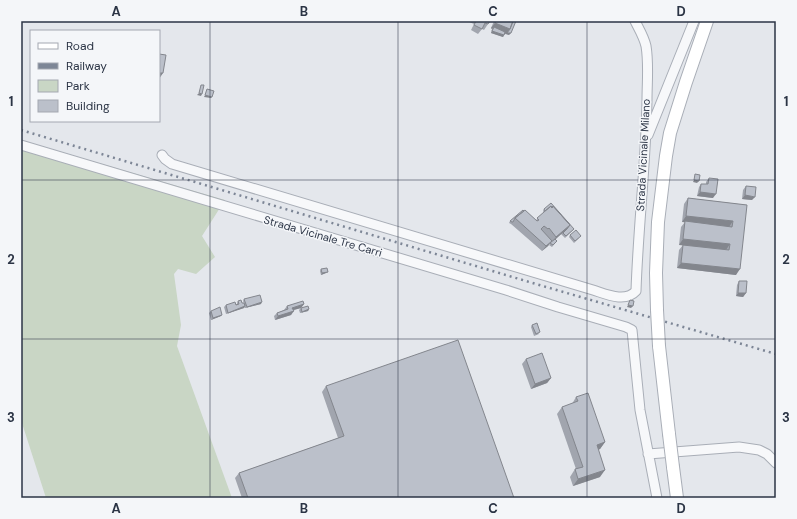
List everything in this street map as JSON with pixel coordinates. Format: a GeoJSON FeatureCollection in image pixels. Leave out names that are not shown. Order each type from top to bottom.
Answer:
{"type":"FeatureCollection","features":[{"type":"Feature","properties":{"kind":"main road"},"geometry":{"type":"LineString","coordinates":[[670,133],[669,120],[672,103],[686,56],[699,21]]}},
{"type":"Feature","properties":{"kind":"main road"},"geometry":{"type":"LineString","coordinates":[[678,495],[673,467],[659,346],[656,273],[658,222],[670,133],[693,59],[707,21]]}},
{"type":"Feature","properties":{"kind":"street","name":"Strada Vicinale Milano"},"geometry":{"type":"LineString","coordinates":[[162,154],[165,159],[172,164],[606,294],[628,297],[636,291],[637,252],[646,139],[648,60],[646,44],[635,21]]}},
{"type":"Feature","properties":{"kind":"street"},"geometry":{"type":"LineString","coordinates":[[646,139],[694,21]]}},
{"type":"Feature","properties":{"kind":"street","name":"Strada Vicinale Tre Carri"},"geometry":{"type":"LineString","coordinates":[[21,145],[626,327],[632,330],[639,404],[648,454]]}},
{"type":"Feature","properties":{"kind":"street"},"geometry":{"type":"LineString","coordinates":[[658,498],[648,454],[738,447],[759,450],[767,454],[776,463]]}},
{"type":"Feature","properties":{"kind":"green space"},"geometry":{"type":"Polygon","coordinates":[[[24,141],[225,200],[202,236],[215,257],[196,274],[178,269],[174,274],[181,325],[177,346],[232,498],[46,498],[21,420],[21,149],[24,141]]]}},
{"type":"Feature","properties":{"kind":"building"},"geometry":{"type":"Polygon","coordinates":[[[476,21],[490,21],[488,24],[485,23],[482,29],[474,25],[476,21]]]}},
{"type":"Feature","properties":{"kind":"building"},"geometry":{"type":"Polygon","coordinates":[[[496,21],[513,21],[510,29],[495,23],[496,21]]]}},
{"type":"Feature","properties":{"kind":"building"},"geometry":{"type":"Polygon","coordinates":[[[513,21],[516,21],[511,33],[507,33],[510,29],[513,21]]]}},
{"type":"Feature","properties":{"kind":"building"},"geometry":{"type":"Polygon","coordinates":[[[494,27],[505,32],[504,35],[492,31],[494,27]]]}},
{"type":"Feature","properties":{"kind":"building"},"geometry":{"type":"Polygon","coordinates":[[[160,54],[166,55],[163,73],[160,73],[160,54]]]}},
{"type":"Feature","properties":{"kind":"building"},"geometry":{"type":"Polygon","coordinates":[[[201,85],[204,85],[202,94],[199,93],[201,85]]]}},
{"type":"Feature","properties":{"kind":"building"},"geometry":{"type":"Polygon","coordinates":[[[207,89],[214,91],[212,97],[205,95],[207,89]]]}},
{"type":"Feature","properties":{"kind":"building"},"geometry":{"type":"Polygon","coordinates":[[[695,174],[700,175],[699,181],[694,180],[695,174]]]}},
{"type":"Feature","properties":{"kind":"building"},"geometry":{"type":"Polygon","coordinates":[[[709,178],[718,179],[716,194],[700,192],[701,184],[708,184],[709,178]]]}},
{"type":"Feature","properties":{"kind":"building"},"geometry":{"type":"Polygon","coordinates":[[[746,186],[756,187],[755,197],[745,195],[746,186]]]}},
{"type":"Feature","properties":{"kind":"building"},"geometry":{"type":"Polygon","coordinates":[[[688,198],[747,205],[740,269],[681,263],[683,245],[729,250],[730,244],[683,239],[685,221],[732,227],[733,221],[686,216],[688,198]]]}},
{"type":"Feature","properties":{"kind":"building"},"geometry":{"type":"Polygon","coordinates":[[[551,203],[574,229],[566,236],[563,233],[570,225],[553,206],[545,211],[544,209],[551,203]]]}},
{"type":"Feature","properties":{"kind":"building"},"geometry":{"type":"Polygon","coordinates":[[[551,206],[552,208],[553,206],[570,225],[556,237],[549,228],[548,229],[544,226],[541,229],[552,241],[546,246],[515,218],[525,210],[537,221],[539,220],[537,218],[551,206]]]}},
{"type":"Feature","properties":{"kind":"building"},"geometry":{"type":"Polygon","coordinates":[[[523,210],[524,211],[515,218],[513,222],[510,221],[523,210]]]}},
{"type":"Feature","properties":{"kind":"building"},"geometry":{"type":"Polygon","coordinates":[[[576,230],[581,236],[575,241],[570,235],[576,230]]]}},
{"type":"Feature","properties":{"kind":"building"},"geometry":{"type":"Polygon","coordinates":[[[555,239],[557,241],[553,245],[550,243],[555,239]]]}},
{"type":"Feature","properties":{"kind":"building"},"geometry":{"type":"Polygon","coordinates":[[[327,268],[328,272],[322,273],[321,269],[327,268]]]}},
{"type":"Feature","properties":{"kind":"building"},"geometry":{"type":"Polygon","coordinates":[[[739,281],[747,281],[746,293],[738,293],[739,281]]]}},
{"type":"Feature","properties":{"kind":"building"},"geometry":{"type":"Polygon","coordinates":[[[260,295],[262,302],[247,307],[244,299],[260,295]]]}},
{"type":"Feature","properties":{"kind":"building"},"geometry":{"type":"Polygon","coordinates":[[[241,300],[245,306],[228,313],[226,305],[235,302],[236,305],[239,304],[238,301],[241,300]]]}},
{"type":"Feature","properties":{"kind":"building"},"geometry":{"type":"Polygon","coordinates":[[[630,300],[634,301],[633,306],[628,305],[630,300]]]}},
{"type":"Feature","properties":{"kind":"building"},"geometry":{"type":"Polygon","coordinates":[[[303,301],[304,304],[292,308],[294,311],[278,316],[277,313],[288,309],[287,306],[303,301]]]}},
{"type":"Feature","properties":{"kind":"building"},"geometry":{"type":"Polygon","coordinates":[[[308,306],[309,309],[302,312],[301,308],[308,306]]]}},
{"type":"Feature","properties":{"kind":"building"},"geometry":{"type":"Polygon","coordinates":[[[220,307],[222,315],[213,318],[211,311],[220,307]]]}},
{"type":"Feature","properties":{"kind":"building"},"geometry":{"type":"Polygon","coordinates":[[[537,323],[540,332],[536,334],[532,325],[537,323]]]}},
{"type":"Feature","properties":{"kind":"building"},"geometry":{"type":"Polygon","coordinates":[[[458,340],[514,498],[248,498],[239,473],[344,436],[326,386],[458,340]]]}},
{"type":"Feature","properties":{"kind":"building"},"geometry":{"type":"Polygon","coordinates":[[[542,353],[551,378],[535,384],[526,359],[542,353]]]}},
{"type":"Feature","properties":{"kind":"building"},"geometry":{"type":"Polygon","coordinates":[[[588,393],[605,442],[597,445],[605,470],[578,479],[575,469],[583,467],[562,407],[578,401],[576,397],[588,393]]]}},
{"type":"Feature","properties":{"kind":"railway"},"geometry":{"type":"LineString","coordinates":[[21,130],[776,354]]}}]}
